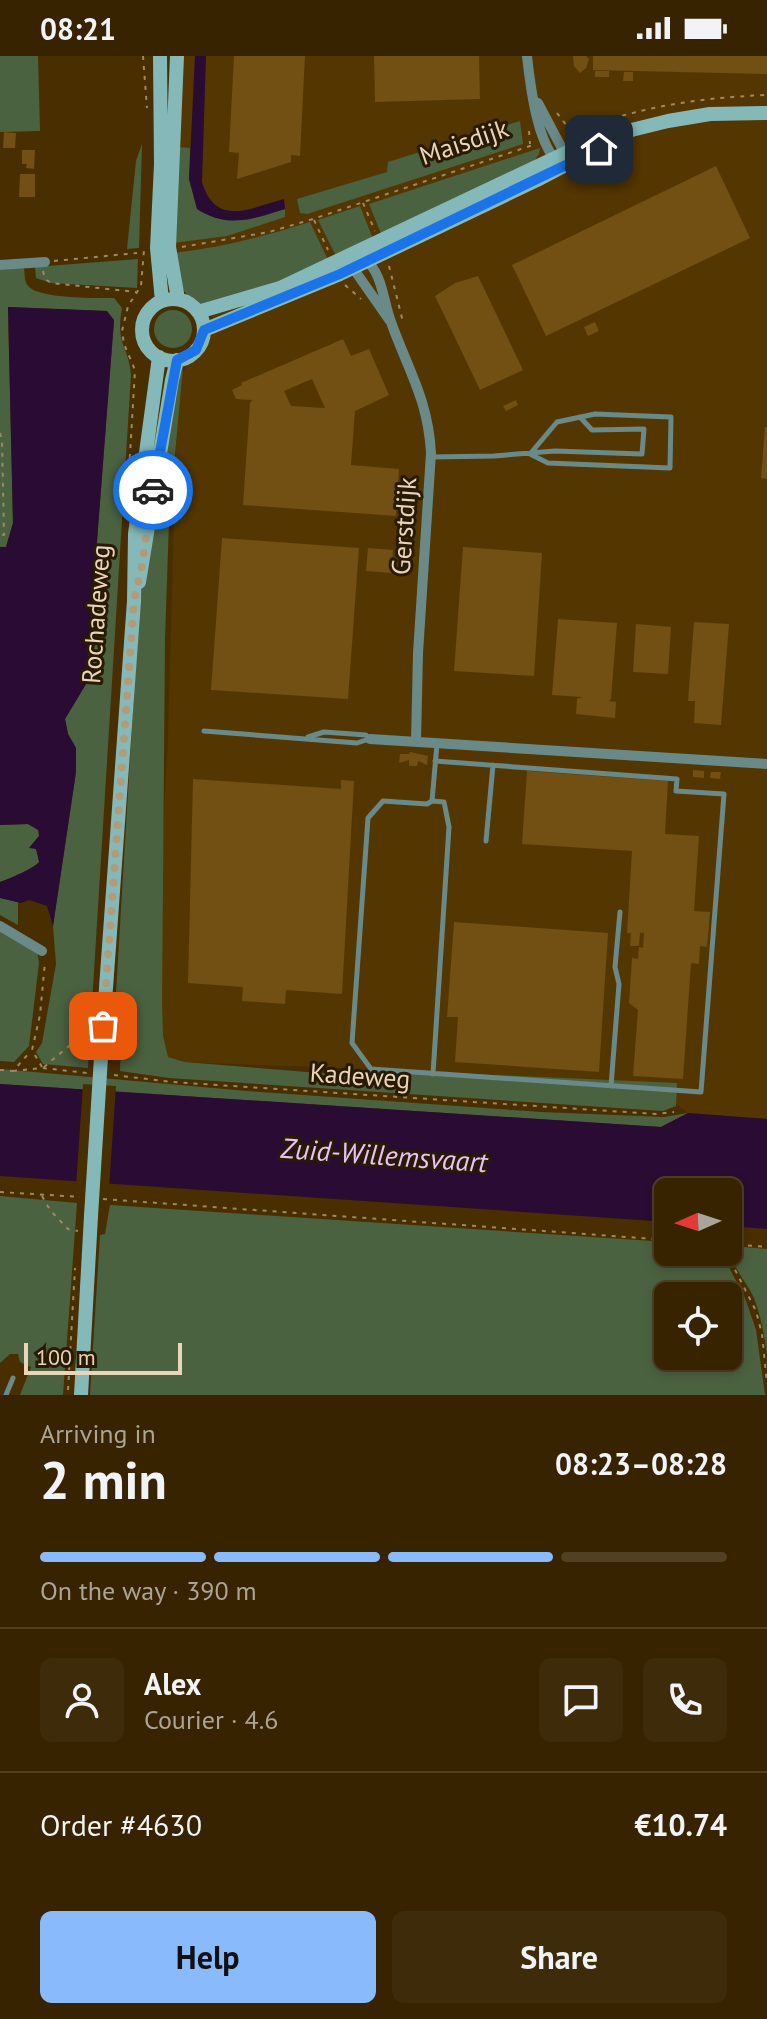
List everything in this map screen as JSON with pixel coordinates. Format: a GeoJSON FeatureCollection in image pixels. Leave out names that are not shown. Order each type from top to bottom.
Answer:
{"type":"FeatureCollection","features":[{"type":"Feature","properties":{"kind":"main road"},"geometry":{"type":"LineString","coordinates":[[148,428],[148,367],[133,330],[137,313],[153,288],[151,249],[161,164],[160,56]]}},
{"type":"Feature","properties":{"kind":"main road"},"geometry":{"type":"LineString","coordinates":[[177,56],[169,247],[178,299]]}},
{"type":"Feature","properties":{"kind":"main road","name":"Maisdijk"},"geometry":{"type":"LineString","coordinates":[[204,330],[284,299],[562,160],[626,132],[710,114],[767,113]]}},
{"type":"Feature","properties":{"kind":"main road"},"geometry":{"type":"LineString","coordinates":[[151,249],[162,301]]}},
{"type":"Feature","properties":{"kind":"main road","name":"Maisdijk"},"geometry":{"type":"LineString","coordinates":[[198,312],[257,296],[359,261]]}},
{"type":"Feature","properties":{"kind":"main road"},"geometry":{"type":"LineString","coordinates":[[178,299],[198,312],[204,330],[196,350],[177,360],[159,357],[146,345],[142,328],[148,312],[162,301],[178,299]]}},
{"type":"Feature","properties":{"kind":"main road","name":"Rochadeweg"},"geometry":{"type":"LineString","coordinates":[[81,1395],[101,1057],[134,601],[135,534],[159,357]]}},
{"type":"Feature","properties":{"kind":"main road","name":"Rochadeweg"},"geometry":{"type":"LineString","coordinates":[[134,601],[177,360]]}},
{"type":"Feature","properties":{"kind":"street"},"geometry":{"type":"LineString","coordinates":[[527,56],[537,123],[544,141],[562,160]]}},
{"type":"Feature","properties":{"kind":"street"},"geometry":{"type":"LineString","coordinates":[[534,97],[557,137],[562,160]]}},
{"type":"Feature","properties":{"kind":"street","name":"Gerstdijk"},"geometry":{"type":"LineString","coordinates":[[359,261],[390,321],[422,398],[429,424],[416,741]]}},
{"type":"Feature","properties":{"kind":"street","name":"Gerstdijk"},"geometry":{"type":"LineString","coordinates":[[359,261],[383,289],[390,321]]}},
{"type":"Feature","properties":{"kind":"street"},"geometry":{"type":"LineString","coordinates":[[0,265],[45,262]]}},
{"type":"Feature","properties":{"kind":"street"},"geometry":{"type":"LineString","coordinates":[[368,737],[767,764]]}},
{"type":"Feature","properties":{"kind":"street"},"geometry":{"type":"LineString","coordinates":[[0,926],[42,951]]}},
{"type":"Feature","properties":{"kind":"lane"},"geometry":{"type":"LineString","coordinates":[[595,414],[671,417],[670,468],[548,463],[530,454],[557,422],[595,414]]}},
{"type":"Feature","properties":{"kind":"lane"},"geometry":{"type":"LineString","coordinates":[[430,457],[555,451],[642,454],[644,429],[592,430],[580,417]]}},
{"type":"Feature","properties":{"kind":"lane"},"geometry":{"type":"LineString","coordinates":[[204,731],[357,743],[368,737]]}},
{"type":"Feature","properties":{"kind":"lane"},"geometry":{"type":"LineString","coordinates":[[432,801],[437,743]]}},
{"type":"Feature","properties":{"kind":"lane"},"geometry":{"type":"LineString","coordinates":[[433,1074],[449,827],[444,802],[383,801],[368,818],[352,1043],[371,1069],[433,1074],[701,1092],[724,794],[676,791],[677,779],[435,761]]}},
{"type":"Feature","properties":{"kind":"lane"},"geometry":{"type":"LineString","coordinates":[[486,841],[493,765]]}},
{"type":"Feature","properties":{"kind":"lane"},"geometry":{"type":"LineString","coordinates":[[611,1086],[619,984],[615,967],[620,912]]}},
{"type":"Feature","properties":{"kind":"lane"},"geometry":{"type":"LineString","coordinates":[[6,1395],[13,1378]]}},
{"type":"Feature","properties":{"kind":"path"},"geometry":{"type":"LineString","coordinates":[[143,56],[147,108]]}},
{"type":"Feature","properties":{"kind":"path"},"geometry":{"type":"LineString","coordinates":[[557,137],[665,104],[710,97],[767,95]]}},
{"type":"Feature","properties":{"kind":"path","name":"Maisdijk"},"geometry":{"type":"LineString","coordinates":[[178,248],[269,232],[544,141]]}},
{"type":"Feature","properties":{"kind":"path"},"geometry":{"type":"LineString","coordinates":[[127,497],[135,370],[122,331],[128,306],[141,286],[151,249]]}},
{"type":"Feature","properties":{"kind":"path"},"geometry":{"type":"LineString","coordinates":[[137,253],[45,262],[43,273],[51,283],[125,289],[138,293]]}},
{"type":"Feature","properties":{"kind":"path"},"geometry":{"type":"LineString","coordinates":[[0,433],[2,535]]}},
{"type":"Feature","properties":{"kind":"path"},"geometry":{"type":"LineString","coordinates":[[13,1071],[32,1050],[46,972],[42,951]]}},
{"type":"Feature","properties":{"kind":"path"},"geometry":{"type":"LineString","coordinates":[[43,1068],[69,1046],[93,1038]]}},
{"type":"Feature","properties":{"kind":"path"},"geometry":{"type":"LineString","coordinates":[[32,1050],[43,1068]]}},
{"type":"Feature","properties":{"kind":"path"},"geometry":{"type":"LineString","coordinates":[[0,1070],[43,1068],[99,1074]]}},
{"type":"Feature","properties":{"kind":"path","name":"Kadeweg"},"geometry":{"type":"LineString","coordinates":[[113,1075],[172,1082],[656,1114],[674,1112]]}},
{"type":"Feature","properties":{"kind":"path"},"geometry":{"type":"LineString","coordinates":[[0,1192],[86,1198]]}},
{"type":"Feature","properties":{"kind":"path"},"geometry":{"type":"LineString","coordinates":[[41,1195],[69,1230],[79,1231]]}},
{"type":"Feature","properties":{"kind":"path"},"geometry":{"type":"LineString","coordinates":[[101,1198],[654,1239]]}},
{"type":"Feature","properties":{"kind":"path"},"geometry":{"type":"LineString","coordinates":[[742,1245],[767,1247]]}},
{"type":"Feature","properties":{"kind":"path"},"geometry":{"type":"LineString","coordinates":[[68,1395],[76,1260]]}},
{"type":"Feature","properties":{"kind":"path"},"geometry":{"type":"LineString","coordinates":[[733,1266],[756,1311],[762,1334],[767,1384]]}},
{"type":"Feature","properties":{"kind":"shaded area"},"geometry":{"type":"Polygon","coordinates":[[[182,56],[767,56],[767,1119],[688,1113],[652,1086],[345,1068],[151,1061],[168,739],[178,378],[217,326],[174,248],[182,56]]]}},
{"type":"Feature","properties":{"kind":"green space"},"geometry":{"type":"Polygon","coordinates":[[[0,56],[38,56],[40,131],[0,132],[0,56]]]}},
{"type":"Feature","properties":{"kind":"green space"},"geometry":{"type":"Polygon","coordinates":[[[520,121],[523,144],[307,214],[300,213],[297,199],[387,172],[388,162],[520,121]]]}},
{"type":"Feature","properties":{"kind":"green space"},"geometry":{"type":"Polygon","coordinates":[[[142,144],[139,248],[127,249],[136,161],[142,144]]]}},
{"type":"Feature","properties":{"kind":"green space"},"geometry":{"type":"Polygon","coordinates":[[[177,147],[190,148],[189,179],[197,209],[247,220],[285,209],[285,217],[227,236],[173,243],[177,147]]]}},
{"type":"Feature","properties":{"kind":"green space"},"geometry":{"type":"Polygon","coordinates":[[[540,148],[534,161],[382,236],[369,204],[540,148]]]}},
{"type":"Feature","properties":{"kind":"green space"},"geometry":{"type":"Polygon","coordinates":[[[360,206],[373,239],[335,254],[318,220],[360,206]]]}},
{"type":"Feature","properties":{"kind":"green space"},"geometry":{"type":"Polygon","coordinates":[[[310,222],[329,262],[284,281],[206,306],[185,292],[173,253],[242,241],[310,222]]]}},
{"type":"Feature","properties":{"kind":"green space"},"geometry":{"type":"Polygon","coordinates":[[[138,259],[137,288],[51,283],[36,278],[35,267],[138,259]]]}},
{"type":"Feature","properties":{"kind":"green space"},"geometry":{"type":"Polygon","coordinates":[[[24,268],[29,287],[45,294],[114,298],[122,308],[121,338],[131,375],[88,1068],[43,1064],[36,1052],[42,1043],[56,964],[53,926],[76,772],[76,748],[68,734],[65,719],[86,684],[114,321],[107,311],[8,307],[13,523],[6,547],[0,547],[0,270],[24,268]]]}},
{"type":"Feature","properties":{"kind":"green space"},"geometry":{"type":"Polygon","coordinates":[[[173,310],[186,316],[192,329],[186,342],[173,348],[160,342],[154,329],[160,316],[173,310]]]}},
{"type":"Feature","properties":{"kind":"green space"},"geometry":{"type":"Polygon","coordinates":[[[183,366],[169,521],[165,638],[162,1003],[163,1036],[168,1057],[184,1062],[357,1076],[358,1069],[677,1083],[676,1106],[663,1111],[169,1078],[120,1071],[121,1043],[113,1043],[140,592],[178,372],[183,366]]]}},
{"type":"Feature","properties":{"kind":"green space"},"geometry":{"type":"Polygon","coordinates":[[[28,824],[39,830],[39,836],[30,847],[36,848],[40,862],[0,882],[0,825],[28,824]]]}},
{"type":"Feature","properties":{"kind":"green space"},"geometry":{"type":"Polygon","coordinates":[[[0,898],[18,902],[18,925],[0,915],[0,898]]]}},
{"type":"Feature","properties":{"kind":"green space"},"geometry":{"type":"Polygon","coordinates":[[[0,930],[37,950],[39,963],[29,1046],[14,1062],[0,1061],[0,930]]]}},
{"type":"Feature","properties":{"kind":"green space"},"geometry":{"type":"Polygon","coordinates":[[[0,1069],[541,1112],[664,1117],[688,1113],[661,1127],[0,1084],[0,1069]]]}},
{"type":"Feature","properties":{"kind":"green space"},"geometry":{"type":"Polygon","coordinates":[[[0,1196],[77,1203],[63,1395],[20,1395],[31,1367],[20,1362],[18,1354],[10,1354],[0,1363],[0,1196]]]}},
{"type":"Feature","properties":{"kind":"green space"},"geometry":{"type":"Polygon","coordinates":[[[110,1205],[654,1241],[654,1266],[728,1266],[737,1282],[654,1282],[654,1370],[742,1370],[742,1292],[756,1330],[765,1395],[90,1395],[100,1235],[105,1234],[110,1205]]]}},
{"type":"Feature","properties":{"kind":"green space"},"geometry":{"type":"Polygon","coordinates":[[[742,1247],[767,1249],[767,1354],[762,1325],[751,1292],[736,1266],[742,1266],[742,1247]]]}},
{"type":"Feature","properties":{"kind":"water"},"geometry":{"type":"Polygon","coordinates":[[[195,56],[206,56],[202,182],[208,196],[225,210],[247,210],[284,199],[285,209],[251,219],[230,220],[219,219],[197,209],[189,179],[195,56]]]}},
{"type":"Feature","properties":{"kind":"water"},"geometry":{"type":"Polygon","coordinates":[[[8,307],[107,311],[114,320],[86,684],[65,719],[68,734],[76,748],[76,772],[53,926],[47,906],[29,900],[21,903],[0,898],[0,882],[39,862],[36,849],[29,848],[39,836],[38,830],[28,824],[0,825],[0,547],[6,547],[13,523],[8,307]]]}},
{"type":"Feature","properties":{"kind":"water","name":"Zuid-Willemsvaart"},"geometry":{"type":"Polygon","coordinates":[[[0,1084],[661,1127],[688,1113],[767,1119],[767,1229],[742,1227],[742,1178],[654,1178],[654,1221],[0,1176],[0,1084]]]}},
{"type":"Feature","properties":{"kind":"pier"},"geometry":{"type":"Polygon","coordinates":[[[83,1084],[116,1086],[109,1189],[76,1186],[83,1084]]]}},
{"type":"Feature","properties":{"kind":"building"},"geometry":{"type":"Polygon","coordinates":[[[234,56],[305,56],[300,156],[291,155],[291,162],[237,179],[239,153],[229,152],[234,56]]]}},
{"type":"Feature","properties":{"kind":"building"},"geometry":{"type":"Polygon","coordinates":[[[374,56],[479,56],[480,99],[375,102],[374,56]]]}},
{"type":"Feature","properties":{"kind":"building"},"geometry":{"type":"Polygon","coordinates":[[[573,56],[589,59],[580,73],[574,66],[573,56]]]}},
{"type":"Feature","properties":{"kind":"building"},"geometry":{"type":"Polygon","coordinates":[[[593,56],[767,56],[767,74],[593,70],[593,56]]]}},
{"type":"Feature","properties":{"kind":"building"},"geometry":{"type":"Polygon","coordinates":[[[595,71],[609,71],[609,77],[595,77],[595,71]]]}},
{"type":"Feature","properties":{"kind":"building"},"geometry":{"type":"Polygon","coordinates":[[[624,72],[633,72],[633,81],[623,81],[624,72]]]}},
{"type":"Feature","properties":{"kind":"building"},"geometry":{"type":"Polygon","coordinates":[[[4,132],[16,133],[15,148],[3,148],[4,132]]]}},
{"type":"Feature","properties":{"kind":"building"},"geometry":{"type":"Polygon","coordinates":[[[22,150],[35,150],[34,169],[22,164],[22,150]]]}},
{"type":"Feature","properties":{"kind":"building"},"geometry":{"type":"Polygon","coordinates":[[[716,166],[750,238],[546,336],[512,265],[716,166]]]}},
{"type":"Feature","properties":{"kind":"building"},"geometry":{"type":"Polygon","coordinates":[[[20,174],[35,174],[35,197],[19,197],[20,174]]]}},
{"type":"Feature","properties":{"kind":"building"},"geometry":{"type":"Polygon","coordinates":[[[478,276],[523,370],[480,390],[435,296],[455,283],[478,276]]]}},
{"type":"Feature","properties":{"kind":"building"},"geometry":{"type":"Polygon","coordinates":[[[595,322],[599,331],[588,336],[584,327],[595,322]]]}},
{"type":"Feature","properties":{"kind":"building"},"geometry":{"type":"Polygon","coordinates":[[[343,339],[351,356],[369,349],[389,395],[355,411],[351,465],[399,469],[396,516],[243,505],[252,400],[236,399],[232,390],[241,383],[343,339]],[[312,379],[284,391],[291,406],[325,408],[312,379]]]}},
{"type":"Feature","properties":{"kind":"building"},"geometry":{"type":"Polygon","coordinates":[[[516,400],[518,405],[506,411],[503,406],[516,400]]]}},
{"type":"Feature","properties":{"kind":"building"},"geometry":{"type":"Polygon","coordinates":[[[767,427],[767,479],[761,478],[767,427]]]}},
{"type":"Feature","properties":{"kind":"building"},"geometry":{"type":"Polygon","coordinates":[[[222,538],[359,548],[348,699],[211,690],[222,538]]]}},
{"type":"Feature","properties":{"kind":"building"},"geometry":{"type":"Polygon","coordinates":[[[463,547],[542,553],[534,676],[454,671],[463,547]]]}},
{"type":"Feature","properties":{"kind":"building"},"geometry":{"type":"Polygon","coordinates":[[[368,548],[393,550],[392,573],[366,571],[368,548]]]}},
{"type":"Feature","properties":{"kind":"building"},"geometry":{"type":"Polygon","coordinates":[[[558,619],[617,623],[609,701],[616,702],[615,718],[576,714],[577,699],[582,697],[552,695],[558,619]]]}},
{"type":"Feature","properties":{"kind":"building"},"geometry":{"type":"Polygon","coordinates":[[[694,622],[729,624],[721,725],[694,723],[695,701],[688,701],[694,622]]]}},
{"type":"Feature","properties":{"kind":"building"},"geometry":{"type":"Polygon","coordinates":[[[636,624],[671,627],[668,674],[633,672],[636,624]]]}},
{"type":"Feature","properties":{"kind":"building"},"geometry":{"type":"Polygon","coordinates":[[[410,752],[428,756],[427,765],[418,761],[417,766],[409,766],[409,760],[399,763],[400,754],[410,752]]]}},
{"type":"Feature","properties":{"kind":"building"},"geometry":{"type":"Polygon","coordinates":[[[693,770],[704,771],[704,778],[693,777],[693,770]]]}},
{"type":"Feature","properties":{"kind":"building"},"geometry":{"type":"Polygon","coordinates":[[[527,771],[668,781],[665,834],[699,836],[694,911],[710,912],[707,947],[700,946],[699,964],[691,963],[683,1079],[633,1076],[638,1010],[629,1003],[632,958],[638,959],[644,933],[640,933],[639,946],[630,946],[631,933],[627,933],[632,851],[522,844],[527,771]]]}},
{"type":"Feature","properties":{"kind":"building"},"geometry":{"type":"Polygon","coordinates":[[[711,772],[721,772],[720,779],[710,778],[711,772]]]}},
{"type":"Feature","properties":{"kind":"building"},"geometry":{"type":"Polygon","coordinates":[[[193,779],[341,789],[341,780],[354,781],[342,994],[286,990],[285,1004],[242,1001],[243,987],[188,983],[193,779]]]}},
{"type":"Feature","properties":{"kind":"building"},"geometry":{"type":"Polygon","coordinates":[[[454,922],[608,933],[599,1072],[455,1062],[458,1017],[447,1017],[454,922]]]}},
{"type":"Feature","properties":{"kind":"way so far"},"geometry":{"type":"LineString","coordinates":[[103,1026],[134,601],[153,490]]}},
{"type":"Feature","properties":{"kind":"route"},"geometry":{"type":"LineString","coordinates":[[153,490],[177,360],[196,350],[204,330],[340,274],[599,149]]}}]}
